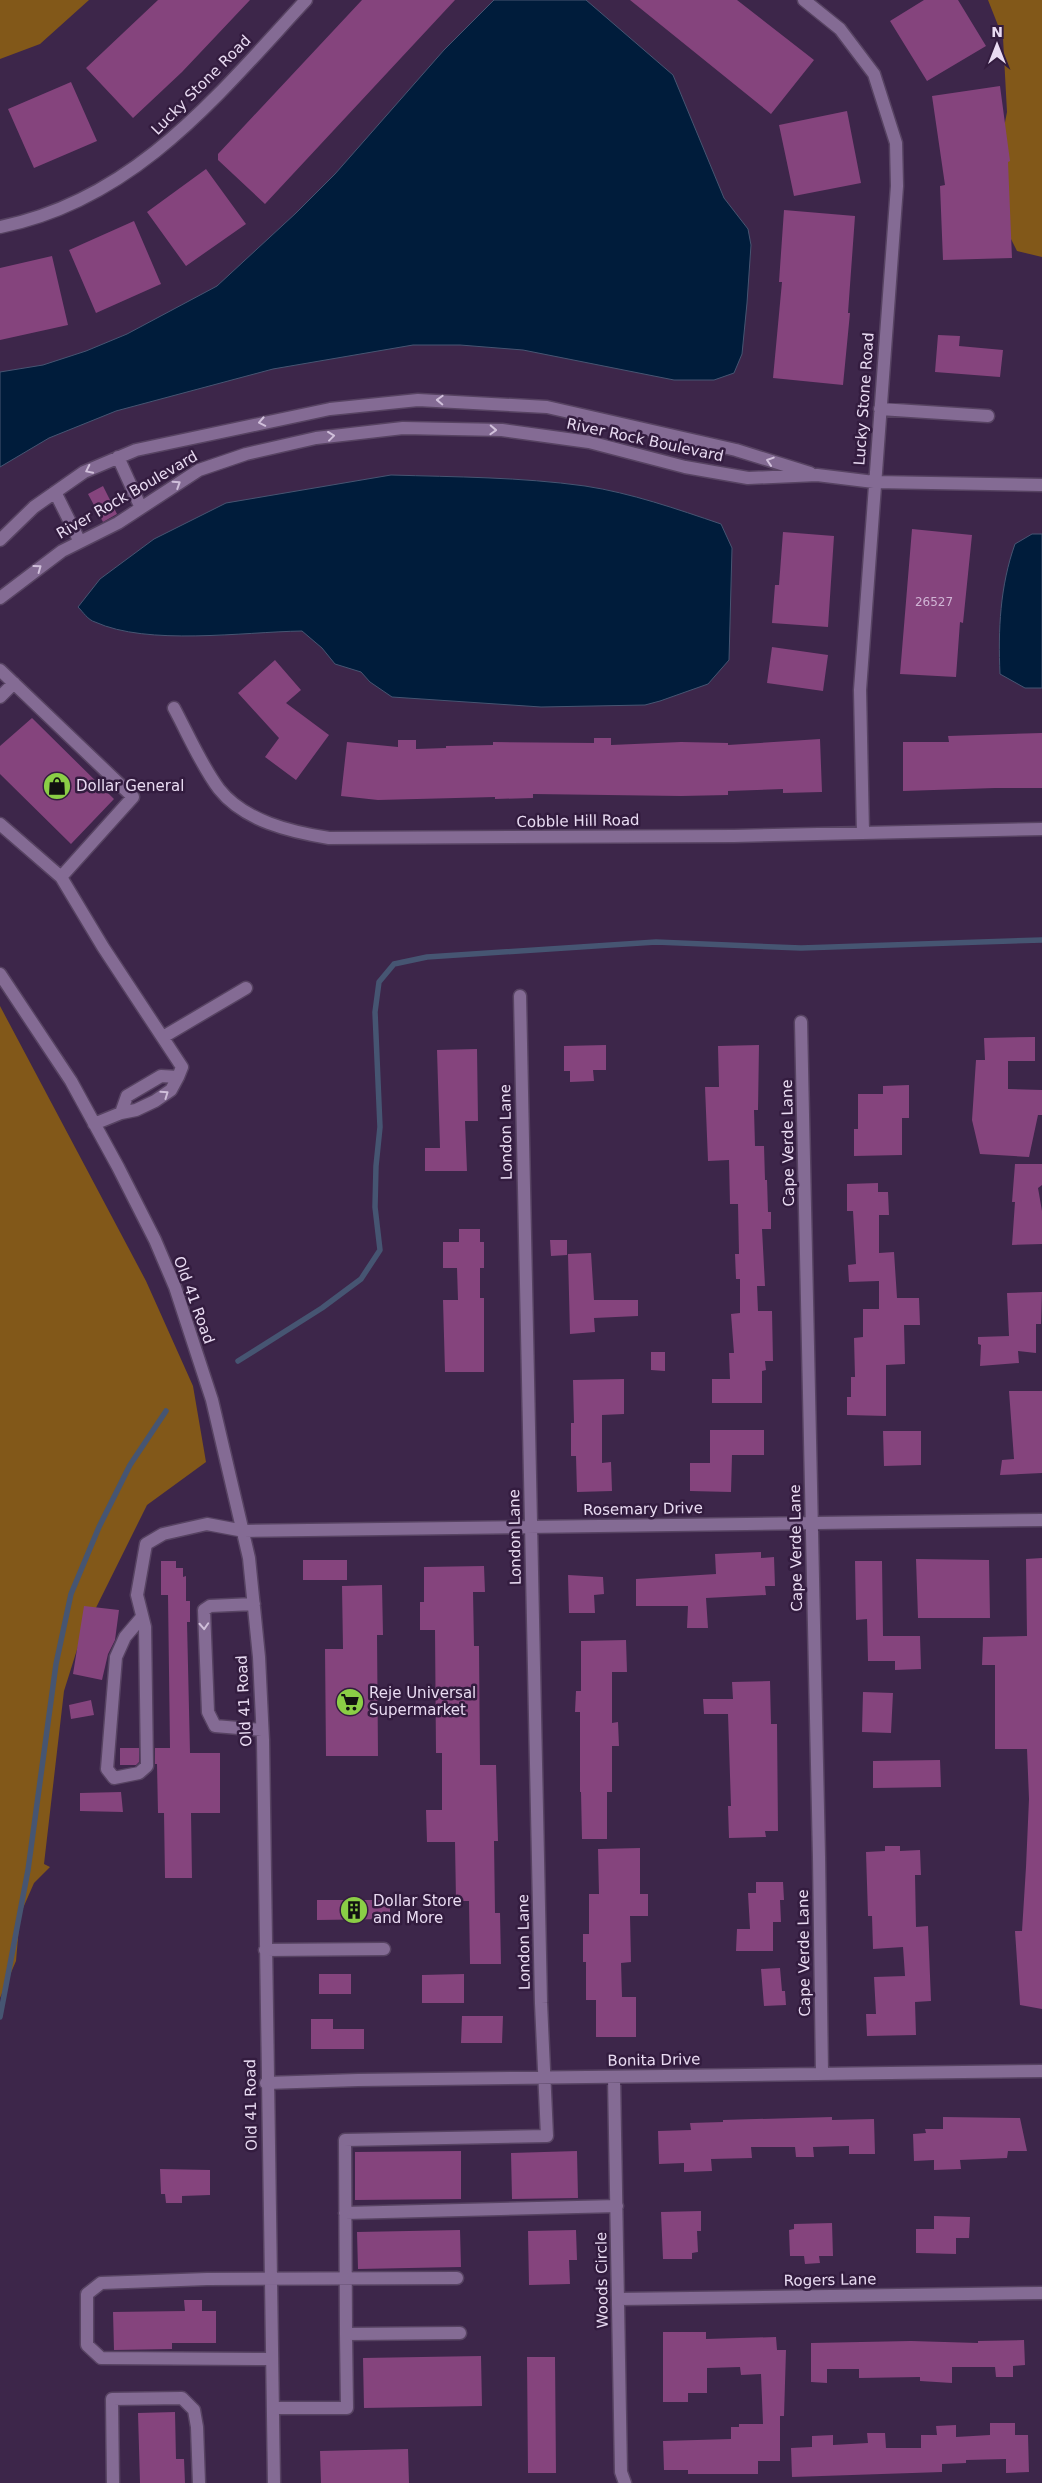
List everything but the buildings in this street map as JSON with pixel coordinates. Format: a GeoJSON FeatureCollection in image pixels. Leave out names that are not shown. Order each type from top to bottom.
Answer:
{"type":"FeatureCollection","features":[{"type":"Feature","properties":{"kind":"street","name":"Lucky Stone Road"},"geometry":{"type":"LineString","coordinates":[[0,227],[43,216],[76,202],[130,172],[184,129],[306,0]]}},
{"type":"Feature","properties":{"kind":"street","name":"Lucky Stone Road"},"geometry":{"type":"LineString","coordinates":[[804,0],[840,29],[874,74],[896,143],[897,186],[860,690],[863,833]]}},
{"type":"Feature","properties":{"kind":"street","name":"River Rock Boulevard"},"geometry":{"type":"LineString","coordinates":[[0,540],[34,507],[84,472],[136,450],[330,408],[418,400],[547,407],[736,450],[817,475]]}},
{"type":"Feature","properties":{"kind":"street"},"geometry":{"type":"LineString","coordinates":[[880,408],[988,416]]}},
{"type":"Feature","properties":{"kind":"street","name":"River Rock Boulevard"},"geometry":{"type":"LineString","coordinates":[[0,598],[62,551],[118,523],[199,470],[246,454],[316,438],[403,428],[502,430],[589,442],[685,467],[748,478],[817,475],[874,482],[1042,485]]}},
{"type":"Feature","properties":{"kind":"street"},"geometry":{"type":"LineString","coordinates":[[118,457],[141,508]]}},
{"type":"Feature","properties":{"kind":"street"},"geometry":{"type":"LineString","coordinates":[[55,492],[80,542]]}},
{"type":"Feature","properties":{"kind":"street"},"geometry":{"type":"LineString","coordinates":[[0,670],[133,798],[60,876]]}},
{"type":"Feature","properties":{"kind":"street"},"geometry":{"type":"LineString","coordinates":[[0,697],[14,683]]}},
{"type":"Feature","properties":{"kind":"street","name":"Cobble Hill Road"},"geometry":{"type":"LineString","coordinates":[[174,708],[220,790],[236,805],[258,817],[303,834],[358,839],[1042,829]]}},
{"type":"Feature","properties":{"kind":"street"},"geometry":{"type":"LineString","coordinates":[[0,824],[60,876],[103,947],[182,1067],[171,1090],[155,1101],[136,1110],[120,1113],[94,1124]]}},
{"type":"Feature","properties":{"kind":"street","name":"Old 41 Road"},"geometry":{"type":"LineString","coordinates":[[0,974],[32,1019],[94,1124],[155,1240],[175,1288],[212,1400],[249,1558],[254,1604],[262,1730],[266,2083],[274,2483]]}},
{"type":"Feature","properties":{"kind":"street"},"geometry":{"type":"LineString","coordinates":[[163,1037],[246,988]]}},
{"type":"Feature","properties":{"kind":"street","name":"London Lane"},"geometry":{"type":"LineString","coordinates":[[345,2213],[345,2140],[547,2136],[520,996]]}},
{"type":"Feature","properties":{"kind":"street","name":"Cape Verde Lane"},"geometry":{"type":"LineString","coordinates":[[801,1022],[822,2074]]}},
{"type":"Feature","properties":{"kind":"street"},"geometry":{"type":"LineString","coordinates":[[120,1113],[127,1096],[161,1076],[178,1077]]}},
{"type":"Feature","properties":{"kind":"street","name":"Rosemary Drive"},"geometry":{"type":"LineString","coordinates":[[142,1616],[125,1637],[116,1658],[107,1769],[114,1778],[140,1774],[147,1766],[145,1627],[137,1595],[146,1544],[163,1534],[207,1524],[244,1531],[1042,1520]]}},
{"type":"Feature","properties":{"kind":"street"},"geometry":{"type":"LineString","coordinates":[[254,1604],[210,1606],[204,1610],[208,1712],[215,1726],[262,1730]]}},
{"type":"Feature","properties":{"kind":"street"},"geometry":{"type":"LineString","coordinates":[[265,1950],[384,1949]]}},
{"type":"Feature","properties":{"kind":"street","name":"Bonita Drive"},"geometry":{"type":"LineString","coordinates":[[266,2083],[545,2077],[1042,2071]]}},
{"type":"Feature","properties":{"kind":"street","name":"Woods Circle"},"geometry":{"type":"LineString","coordinates":[[614,2077],[621,2472],[625,2483]]}},
{"type":"Feature","properties":{"kind":"street"},"geometry":{"type":"LineString","coordinates":[[273,2408],[347,2408],[345,2213],[617,2206]]}},
{"type":"Feature","properties":{"kind":"street"},"geometry":{"type":"LineString","coordinates":[[272,2359],[101,2358],[87,2345],[88,2294],[101,2283],[207,2279],[457,2278]]}},
{"type":"Feature","properties":{"kind":"street","name":"Rogers Lane"},"geometry":{"type":"LineString","coordinates":[[619,2299],[1042,2293]]}},
{"type":"Feature","properties":{"kind":"street"},"geometry":{"type":"LineString","coordinates":[[346,2334],[460,2333]]}},
{"type":"Feature","properties":{"kind":"street"},"geometry":{"type":"LineString","coordinates":[[113,2483],[112,2399],[182,2398],[194,2410],[197,2427],[199,2483]]}},
{"type":"Feature","properties":{"kind":"shaded area"},"geometry":{"type":"Polygon","coordinates":[[[0,0],[89,0],[40,44],[0,59],[0,0]]]}},
{"type":"Feature","properties":{"kind":"shaded area"},"geometry":{"type":"Polygon","coordinates":[[[988,0],[1042,0],[1042,257],[1017,251],[1004,225],[1000,148],[1007,112],[1003,38],[988,0]]]}},
{"type":"Feature","properties":{"kind":"shaded area"},"geometry":{"type":"Polygon","coordinates":[[[0,1006],[146,1281],[193,1386],[206,1462],[147,1505],[80,1640],[64,1691],[44,1864],[50,1867],[34,1883],[20,1915],[16,1961],[0,1998],[0,1006]]]}},
{"type":"Feature","properties":{"kind":"water"},"geometry":{"type":"Polygon","coordinates":[[[494,0],[586,0],[673,75],[724,198],[748,229],[751,245],[747,303],[742,354],[734,373],[714,380],[674,380],[523,350],[460,345],[413,345],[273,369],[116,411],[49,438],[0,467],[0,372],[43,365],[86,351],[127,334],[217,286],[335,174],[444,50],[494,0]]]}},
{"type":"Feature","properties":{"kind":"water"},"geometry":{"type":"Polygon","coordinates":[[[391,475],[512,479],[585,486],[637,497],[721,524],[732,548],[729,660],[708,684],[645,705],[541,707],[392,697],[370,682],[361,672],[335,664],[322,648],[302,631],[196,636],[141,634],[92,621],[78,607],[100,579],[154,539],[226,503],[391,475]]]}},
{"type":"Feature","properties":{"kind":"water"},"geometry":{"type":"Polygon","coordinates":[[[1032,534],[1042,534],[1042,688],[1025,688],[1000,674],[1001,608],[1006,576],[1015,544],[1032,534]]]}},
{"type":"Feature","properties":{"kind":"waterway"},"geometry":{"type":"LineString","coordinates":[[238,1361],[322,1308],[361,1279],[380,1250],[375,1207],[376,1166],[380,1127],[375,1012],[379,982],[394,964],[427,957],[656,942],[801,948],[1042,940]]}},
{"type":"Feature","properties":{"kind":"waterway"},"geometry":{"type":"LineString","coordinates":[[0,2017],[28,1870],[56,1664],[71,1594],[99,1527],[130,1465],[166,1411]]}},
{"type":"Feature","properties":{"kind":"place","name":"Dollar General"},"geometry":{"type":"Point","coordinates":[57,786]}},
{"type":"Feature","properties":{"kind":"place","name":"Reje Universal Supermarket"},"geometry":{"type":"Point","coordinates":[350,1702]}},
{"type":"Feature","properties":{"kind":"place","name":"Dollar Store and More"},"geometry":{"type":"Point","coordinates":[354,1910]}}]}
